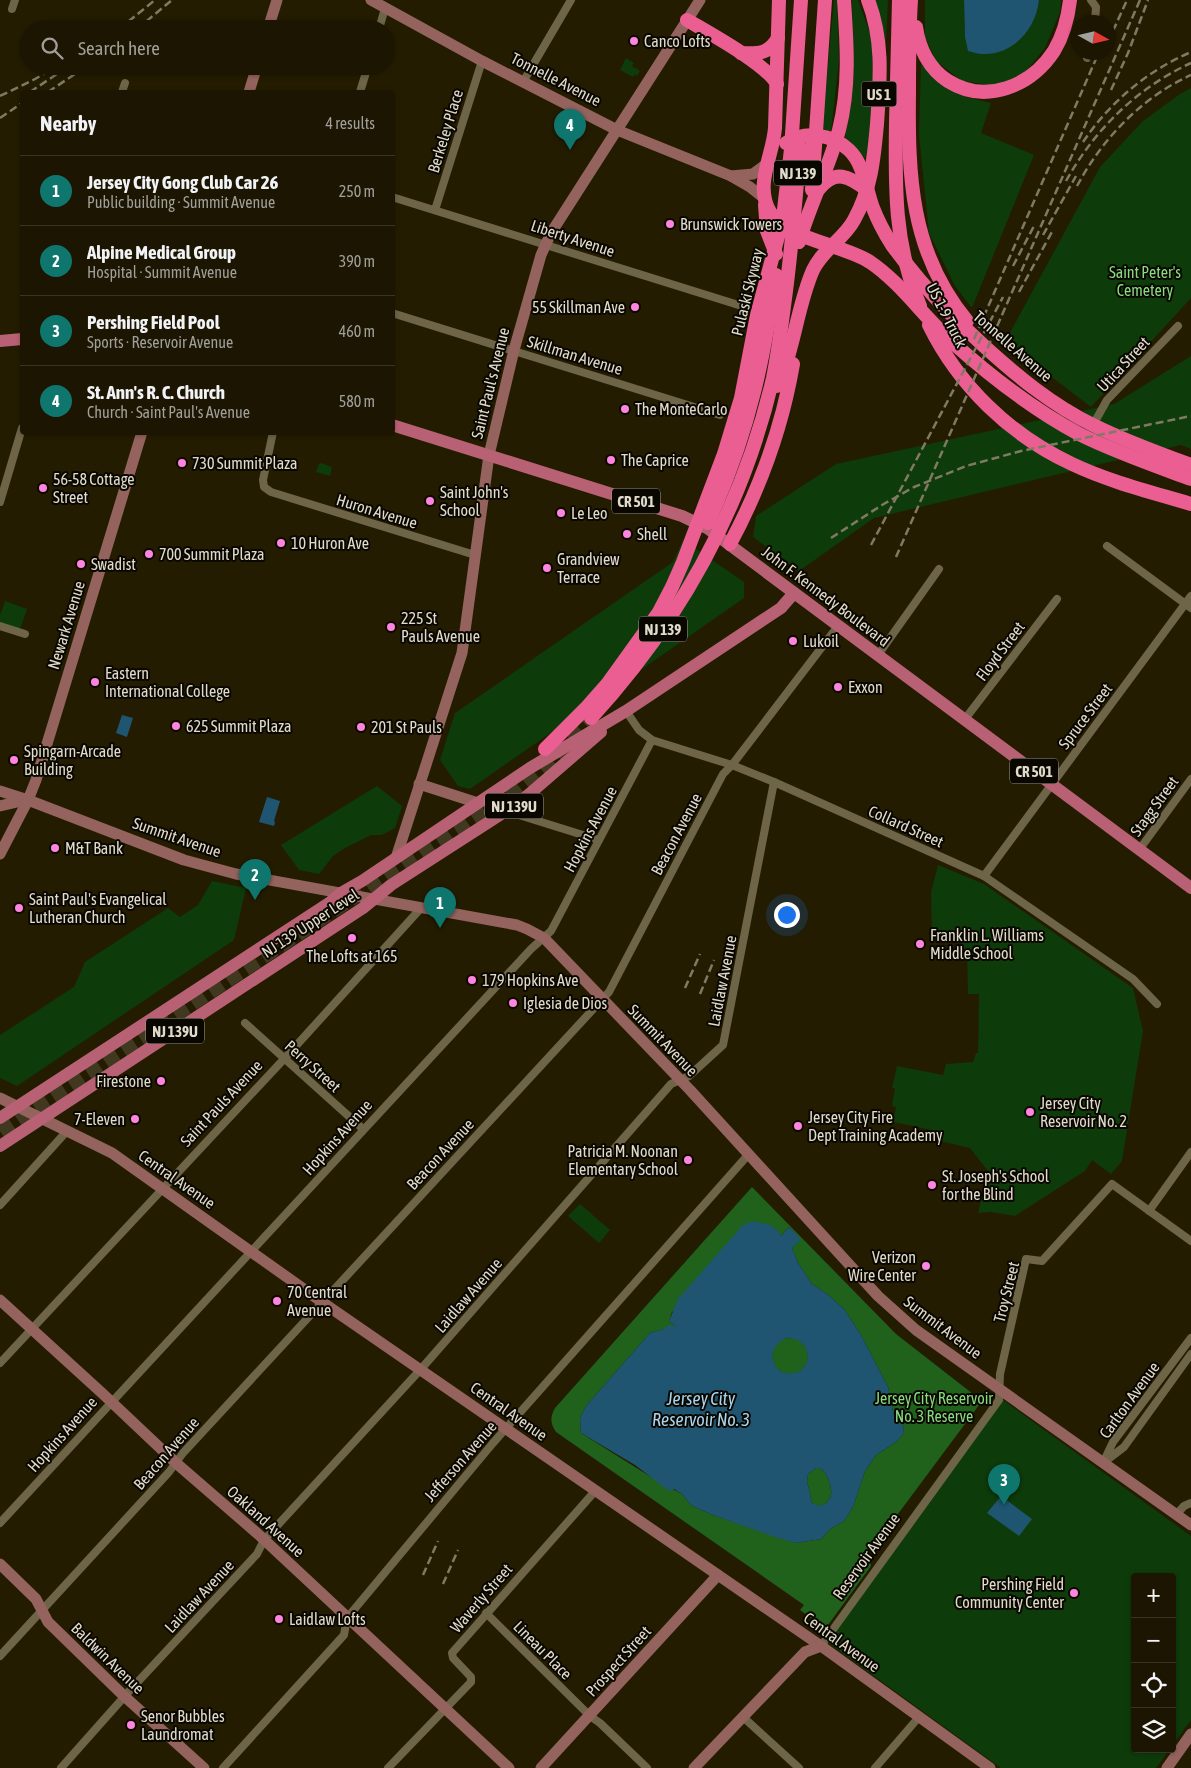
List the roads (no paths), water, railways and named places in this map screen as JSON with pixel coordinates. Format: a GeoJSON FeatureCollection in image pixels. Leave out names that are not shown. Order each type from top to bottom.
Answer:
{"type":"FeatureCollection","features":[{"type":"Feature","properties":{"kind":"highway"},"geometry":{"type":"LineString","coordinates":[[778,258],[767,231],[763,183],[774,137],[779,0]]}},
{"type":"Feature","properties":{"kind":"highway","name":"Pulaski Skyway"},"geometry":{"type":"LineString","coordinates":[[680,577],[729,438],[743,390],[759,307],[780,232],[785,204],[790,149],[801,0]]}},
{"type":"Feature","properties":{"kind":"highway","name":"Pulaski Skyway"},"geometry":{"type":"LineString","coordinates":[[588,713],[616,690],[664,628],[703,564],[739,489],[766,406],[779,346],[795,214],[807,0]]}},
{"type":"Feature","properties":{"kind":"highway"},"geometry":{"type":"LineString","coordinates":[[779,346],[800,240],[834,145],[844,106],[848,64],[844,0]]}},
{"type":"Feature","properties":{"kind":"highway","name":"US 1"},"geometry":{"type":"LineString","coordinates":[[867,190],[873,163],[881,70],[878,32],[868,0]]}},
{"type":"Feature","properties":{"kind":"highway","name":"US 1-9 Truck"},"geometry":{"type":"LineString","coordinates":[[899,0],[897,216],[903,255],[919,303],[941,348],[970,387],[1003,420],[1047,451],[1083,469],[1191,504]]}},
{"type":"Feature","properties":{"kind":"highway"},"geometry":{"type":"LineString","coordinates":[[913,0],[918,40],[930,64],[945,79],[956,86],[969,90],[989,92],[1003,90],[1017,84],[1031,76],[1043,64],[1054,50],[1062,35],[1070,0]]}},
{"type":"Feature","properties":{"kind":"highway"},"geometry":{"type":"LineString","coordinates":[[913,0],[908,135],[912,195],[918,224],[932,265],[961,319]]}},
{"type":"Feature","properties":{"kind":"highway"},"geometry":{"type":"LineString","coordinates":[[806,210],[813,186],[824,2]]}},
{"type":"Feature","properties":{"kind":"highway"},"geometry":{"type":"LineString","coordinates":[[687,20],[741,53],[769,75],[777,84]]}},
{"type":"Feature","properties":{"kind":"highway"},"geometry":{"type":"LineString","coordinates":[[741,53],[756,54],[766,52],[778,38]]}},
{"type":"Feature","properties":{"kind":"highway"},"geometry":{"type":"LineString","coordinates":[[768,163],[790,140],[815,135]]}},
{"type":"Feature","properties":{"kind":"highway"},"geometry":{"type":"LineString","coordinates":[[776,273],[789,229],[792,193],[808,159],[815,135]]}},
{"type":"Feature","properties":{"kind":"highway","name":"Tonnelle Avenue"},"geometry":{"type":"LineString","coordinates":[[815,135],[837,142],[851,153],[861,170],[878,220],[891,244],[924,286],[961,319],[1013,372],[1043,395],[1093,425],[1191,465]]}},
{"type":"Feature","properties":{"kind":"highway"},"geometry":{"type":"LineString","coordinates":[[680,577],[718,500],[746,424],[762,360],[778,258],[789,229],[806,210],[822,185],[834,177],[849,178],[867,190],[851,226],[832,245],[814,268],[789,359],[778,385],[766,406]]}},
{"type":"Feature","properties":{"kind":"highway","name":"Tonnelle Avenue"},"geometry":{"type":"LineString","coordinates":[[765,200],[775,219],[789,229],[861,257],[879,269],[951,340],[1004,385],[1030,404],[1090,440],[1191,479]]}},
{"type":"Feature","properties":{"kind":"highway"},"geometry":{"type":"LineString","coordinates":[[728,542],[756,493],[774,442],[790,380],[804,300]]}},
{"type":"Feature","properties":{"kind":"highway","name":"NJ 139"},"geometry":{"type":"LineString","coordinates":[[545,748],[588,713],[619,667],[630,660],[659,619],[680,577]]}},
{"type":"Feature","properties":{"kind":"main road"},"geometry":{"type":"LineString","coordinates":[[0,341],[20,340]]}},
{"type":"Feature","properties":{"kind":"main road","name":"John F. Kennedy Boulevard"},"geometry":{"type":"LineString","coordinates":[[395,426],[687,518],[708,528],[1191,888]]}},
{"type":"Feature","properties":{"kind":"main road","name":"NJ 139 Upper Level"},"geometry":{"type":"LineString","coordinates":[[0,1118],[329,903],[341,893],[362,881],[556,751],[626,711],[781,608],[794,593]]}},
{"type":"Feature","properties":{"kind":"main road","name":"NJ 139 Upper Level"},"geometry":{"type":"LineString","coordinates":[[0,1146],[375,899],[391,885],[506,812],[626,711]]}},
{"type":"Feature","properties":{"kind":"street"},"geometry":{"type":"LineString","coordinates":[[12,9],[15,0]]}},
{"type":"Feature","properties":{"kind":"street"},"geometry":{"type":"LineString","coordinates":[[271,20],[277,0]]}},
{"type":"Feature","properties":{"kind":"street","name":"Tonnelle Avenue"},"geometry":{"type":"LineString","coordinates":[[372,0],[482,61],[617,130],[731,176],[750,187],[765,200]]}},
{"type":"Feature","properties":{"kind":"street"},"geometry":{"type":"LineString","coordinates":[[523,82],[571,0]]}},
{"type":"Feature","properties":{"kind":"street","name":"Saint Paul's Avenue"},"geometry":{"type":"LineString","coordinates":[[396,858],[462,653],[489,455],[514,350],[541,255],[545,244],[700,0]]}},
{"type":"Feature","properties":{"kind":"street"},"geometry":{"type":"LineString","coordinates":[[1091,0],[1096,7],[1096,15]]}},
{"type":"Feature","properties":{"kind":"street"},"geometry":{"type":"LineString","coordinates":[[382,20],[385,8]]}},
{"type":"Feature","properties":{"kind":"street","name":"Berkeley Place"},"geometry":{"type":"LineString","coordinates":[[435,210],[482,61]]}},
{"type":"Feature","properties":{"kind":"street"},"geometry":{"type":"LineString","coordinates":[[250,90],[254,75]]}},
{"type":"Feature","properties":{"kind":"street"},"geometry":{"type":"LineString","coordinates":[[361,90],[365,75]]}},
{"type":"Feature","properties":{"kind":"street"},"geometry":{"type":"LineString","coordinates":[[123,90],[125,83]]}},
{"type":"Feature","properties":{"kind":"street"},"geometry":{"type":"LineString","coordinates":[[731,176],[749,175],[768,163]]}},
{"type":"Feature","properties":{"kind":"street","name":"Liberty Avenue"},"geometry":{"type":"LineString","coordinates":[[395,198],[745,307]]}},
{"type":"Feature","properties":{"kind":"street","name":"Skillman Avenue"},"geometry":{"type":"LineString","coordinates":[[395,313],[720,415]]}},
{"type":"Feature","properties":{"kind":"street","name":"Utica Street"},"geometry":{"type":"LineString","coordinates":[[1093,425],[1107,400],[1178,326]]}},
{"type":"Feature","properties":{"kind":"street"},"geometry":{"type":"LineString","coordinates":[[0,502],[20,435]]}},
{"type":"Feature","properties":{"kind":"street","name":"Newark Avenue"},"geometry":{"type":"LineString","coordinates":[[0,854],[28,800],[36,780],[141,435]]}},
{"type":"Feature","properties":{"kind":"street","name":"Huron Avenue"},"geometry":{"type":"LineString","coordinates":[[272,435],[263,480],[264,487],[271,492],[475,555]]}},
{"type":"Feature","properties":{"kind":"street"},"geometry":{"type":"LineString","coordinates":[[1107,546],[1188,606]]}},
{"type":"Feature","properties":{"kind":"street"},"geometry":{"type":"LineString","coordinates":[[878,655],[939,569]]}},
{"type":"Feature","properties":{"kind":"street","name":"Spruce Street"},"geometry":{"type":"LineString","coordinates":[[984,876],[1188,606],[1191,596]]}},
{"type":"Feature","properties":{"kind":"street","name":"Floyd Street"},"geometry":{"type":"LineString","coordinates":[[965,719],[1057,599]]}},
{"type":"Feature","properties":{"kind":"street"},"geometry":{"type":"LineString","coordinates":[[0,626],[25,634]]}},
{"type":"Feature","properties":{"kind":"street","name":"Beacon Avenue"},"geometry":{"type":"LineString","coordinates":[[0,1656],[322,1302],[609,992],[723,774],[732,765],[838,626]]}},
{"type":"Feature","properties":{"kind":"street","name":"Collard Street"},"geometry":{"type":"LineString","coordinates":[[626,711],[639,730],[652,740],[732,765],[774,782],[984,876],[1133,979],[1157,1004]]}},
{"type":"Feature","properties":{"kind":"street","name":"Hopkins Avenue"},"geometry":{"type":"LineString","coordinates":[[0,1523],[531,948],[544,938],[556,924],[652,740]]}},
{"type":"Feature","properties":{"kind":"street","name":"Stagg Street"},"geometry":{"type":"LineString","coordinates":[[1139,850],[1191,779]]}},
{"type":"Feature","properties":{"kind":"street","name":"Laidlaw Avenue"},"geometry":{"type":"LineString","coordinates":[[61,1768],[124,1696],[257,1554],[264,1540],[421,1369],[671,1084],[689,1076],[723,1045],[774,782]]}},
{"type":"Feature","properties":{"kind":"street"},"geometry":{"type":"LineString","coordinates":[[419,784],[478,803]]}},
{"type":"Feature","properties":{"kind":"street","name":"Summit Avenue"},"geometry":{"type":"LineString","coordinates":[[0,791],[209,868],[517,925],[544,938],[679,1080],[894,1312],[916,1330],[1191,1525]]}},
{"type":"Feature","properties":{"kind":"street"},"geometry":{"type":"LineString","coordinates":[[0,806],[28,800]]}},
{"type":"Feature","properties":{"kind":"street"},"geometry":{"type":"LineString","coordinates":[[506,812],[599,840]]}},
{"type":"Feature","properties":{"kind":"street","name":"Saint Pauls Avenue"},"geometry":{"type":"LineString","coordinates":[[0,1363],[284,1059],[422,908]]}},
{"type":"Feature","properties":{"kind":"street","name":"Perry Street"},"geometry":{"type":"LineString","coordinates":[[245,1023],[363,1129]]}},
{"type":"Feature","properties":{"kind":"street","name":"Central Avenue"},"geometry":{"type":"LineString","coordinates":[[0,1098],[112,1153],[322,1302],[821,1646],[990,1768]]}},
{"type":"Feature","properties":{"kind":"street"},"geometry":{"type":"LineString","coordinates":[[0,1205],[67,1131]]}},
{"type":"Feature","properties":{"kind":"street"},"geometry":{"type":"LineString","coordinates":[[1191,1152],[1149,1211],[1191,1241]]}},
{"type":"Feature","properties":{"kind":"street","name":"Jefferson Avenue"},"geometry":{"type":"LineString","coordinates":[[223,1768],[344,1635],[347,1618],[506,1429],[748,1155]]}},
{"type":"Feature","properties":{"kind":"street","name":"Troy Street"},"geometry":{"type":"LineString","coordinates":[[1000,1389],[1000,1374],[1026,1259],[1042,1261],[1112,1184],[1149,1211]]}},
{"type":"Feature","properties":{"kind":"street","name":"Oakland Avenue"},"geometry":{"type":"LineString","coordinates":[[0,1300],[176,1463],[264,1540],[509,1768]]}},
{"type":"Feature","properties":{"kind":"street","name":"Carlton Avenue"},"geometry":{"type":"LineString","coordinates":[[1103,1463],[1114,1442],[1190,1341]]}},
{"type":"Feature","properties":{"kind":"street","name":"Carlton Avenue"},"geometry":{"type":"LineString","coordinates":[[1103,1463],[1124,1447],[1191,1354]]}},
{"type":"Feature","properties":{"kind":"street","name":"Reservoir Avenue"},"geometry":{"type":"LineString","coordinates":[[694,1768],[805,1652],[821,1646],[999,1400],[1000,1389]]}},
{"type":"Feature","properties":{"kind":"street","name":"Waverly Street"},"geometry":{"type":"LineString","coordinates":[[388,1768],[471,1682],[471,1677],[452,1658],[452,1653],[596,1490]]}},
{"type":"Feature","properties":{"kind":"street"},"geometry":{"type":"LineString","coordinates":[[1176,1515],[1184,1506],[1191,1503]]}},
{"type":"Feature","properties":{"kind":"street","name":"Baldwin Avenue"},"geometry":{"type":"LineString","coordinates":[[0,1564],[36,1599],[48,1622],[124,1696],[204,1768]]}},
{"type":"Feature","properties":{"kind":"street","name":"Prospect Street"},"geometry":{"type":"LineString","coordinates":[[542,1768],[718,1575]]}},
{"type":"Feature","properties":{"kind":"street","name":"Lineau Place"},"geometry":{"type":"LineString","coordinates":[[486,1613],[590,1716],[600,1723],[646,1768]]}},
{"type":"Feature","properties":{"kind":"street"},"geometry":{"type":"LineString","coordinates":[[743,1716],[799,1768]]}},
{"type":"Feature","properties":{"kind":"street"},"geometry":{"type":"LineString","coordinates":[[876,1768],[919,1717]]}},
{"type":"Feature","properties":{"kind":"street"},"geometry":{"type":"LineString","coordinates":[[1167,1768],[1191,1734]]}},
{"type":"Feature","properties":{"kind":"water"},"geometry":{"type":"Polygon","coordinates":[[[964,0],[1039,0],[1033,21],[1021,38],[1004,50],[983,54],[968,51],[965,37],[964,0]]]}},
{"type":"Feature","properties":{"kind":"water"},"geometry":{"type":"Polygon","coordinates":[[[122,715],[133,718],[127,737],[116,733],[122,715]]]}},
{"type":"Feature","properties":{"kind":"water"},"geometry":{"type":"Polygon","coordinates":[[[267,797],[280,801],[274,826],[259,822],[267,797]]]}},
{"type":"Feature","properties":{"kind":"water","name":"Jersey City Reservoir No. 3"},"geometry":{"type":"Polygon","coordinates":[[[750,1222],[768,1224],[776,1229],[781,1236],[789,1227],[801,1239],[792,1248],[798,1263],[812,1284],[844,1309],[861,1335],[888,1387],[894,1416],[903,1425],[904,1433],[896,1442],[876,1455],[865,1471],[853,1507],[844,1521],[830,1529],[821,1539],[796,1543],[692,1506],[682,1494],[674,1489],[669,1491],[635,1465],[581,1433],[580,1418],[586,1406],[650,1333],[664,1329],[668,1325],[676,1326],[669,1321],[678,1299],[743,1225],[750,1222]],[[787,1338],[779,1342],[774,1349],[773,1361],[782,1372],[796,1373],[806,1364],[807,1350],[803,1344],[787,1338]],[[816,1468],[808,1474],[807,1481],[812,1503],[819,1506],[831,1497],[831,1488],[823,1470],[816,1468]]]}},
{"type":"Feature","properties":{"kind":"water"},"geometry":{"type":"Polygon","coordinates":[[[1001,1496],[1032,1519],[1019,1536],[987,1513],[1001,1496]]]}},
{"type":"Feature","properties":{"kind":"tunnel"},"geometry":{"type":"LineString","coordinates":[[0,1131],[506,797],[549,762],[591,718]]}},
{"type":"Feature","properties":{"kind":"railway"},"geometry":{"type":"LineString","coordinates":[[130,20],[155,0]]}},
{"type":"Feature","properties":{"kind":"railway"},"geometry":{"type":"LineString","coordinates":[[148,20],[172,0]]}},
{"type":"Feature","properties":{"kind":"railway"},"geometry":{"type":"LineString","coordinates":[[1116,24],[1127,0]]}},
{"type":"Feature","properties":{"kind":"railway"},"geometry":{"type":"LineString","coordinates":[[896,557],[1140,0]]}},
{"type":"Feature","properties":{"kind":"railway"},"geometry":{"type":"LineString","coordinates":[[1111,90],[1128,53],[1148,0]]}},
{"type":"Feature","properties":{"kind":"railway"},"geometry":{"type":"LineString","coordinates":[[1083,142],[1105,114],[1131,89],[1159,68],[1191,52]]}},
{"type":"Feature","properties":{"kind":"railway"},"geometry":{"type":"LineString","coordinates":[[974,339],[1096,60]]}},
{"type":"Feature","properties":{"kind":"railway"},"geometry":{"type":"LineString","coordinates":[[1066,181],[1090,144],[1119,112],[1153,85],[1191,63]]}},
{"type":"Feature","properties":{"kind":"railway"},"geometry":{"type":"LineString","coordinates":[[0,96],[42,75]]}},
{"type":"Feature","properties":{"kind":"railway"},"geometry":{"type":"LineString","coordinates":[[33,90],[56,75]]}},
{"type":"Feature","properties":{"kind":"railway"},"geometry":{"type":"LineString","coordinates":[[51,90],[74,75]]}},
{"type":"Feature","properties":{"kind":"railway"},"geometry":{"type":"LineString","coordinates":[[1077,186],[1098,152],[1125,121],[1156,95],[1191,75]]}},
{"type":"Feature","properties":{"kind":"railway"},"geometry":{"type":"LineString","coordinates":[[0,118],[20,104]]}},
{"type":"Feature","properties":{"kind":"railway"},"geometry":{"type":"LineString","coordinates":[[1043,235],[1076,176]]}},
{"type":"Feature","properties":{"kind":"railway"},"geometry":{"type":"LineString","coordinates":[[1013,266],[1034,226]]}},
{"type":"Feature","properties":{"kind":"railway"},"geometry":{"type":"LineString","coordinates":[[1019,292],[1053,230]]}},
{"type":"Feature","properties":{"kind":"railway"},"geometry":{"type":"LineString","coordinates":[[871,545],[1003,297]]}},
{"type":"Feature","properties":{"kind":"railway"},"geometry":{"type":"LineString","coordinates":[[831,538],[914,487],[966,466],[1021,451],[1191,416]]}},
{"type":"Feature","properties":{"kind":"railway"},"geometry":{"type":"LineString","coordinates":[[685,988],[700,954]]}},
{"type":"Feature","properties":{"kind":"railway"},"geometry":{"type":"LineString","coordinates":[[700,994],[714,960]]}},
{"type":"Feature","properties":{"kind":"railway"},"geometry":{"type":"LineString","coordinates":[[423,1575],[438,1541]]}},
{"type":"Feature","properties":{"kind":"railway"},"geometry":{"type":"LineString","coordinates":[[443,1584],[458,1550]]}},
{"type":"Feature","properties":{"kind":"place","name":"Canco Lofts"},"geometry":{"type":"Point","coordinates":[634,41]}},
{"type":"Feature","properties":{"kind":"place","name":"St. Ann's R. C. Church"},"geometry":{"type":"Point","coordinates":[570,150]}},
{"type":"Feature","properties":{"kind":"place","name":"Brunswick Towers"},"geometry":{"type":"Point","coordinates":[670,224]}},
{"type":"Feature","properties":{"kind":"place","name":"55 Skillman Ave"},"geometry":{"type":"Point","coordinates":[635,307]}},
{"type":"Feature","properties":{"kind":"place","name":"The MonteCarlo"},"geometry":{"type":"Point","coordinates":[625,409]}},
{"type":"Feature","properties":{"kind":"place","name":"The Caprice"},"geometry":{"type":"Point","coordinates":[611,460]}},
{"type":"Feature","properties":{"kind":"place","name":"730 Summit Plaza"},"geometry":{"type":"Point","coordinates":[182,463]}},
{"type":"Feature","properties":{"kind":"place","name":"56-58 Cottage Street"},"geometry":{"type":"Point","coordinates":[43,488]}},
{"type":"Feature","properties":{"kind":"place","name":"Saint John's School"},"geometry":{"type":"Point","coordinates":[430,501]}},
{"type":"Feature","properties":{"kind":"place","name":"Le Leo"},"geometry":{"type":"Point","coordinates":[561,513]}},
{"type":"Feature","properties":{"kind":"place","name":"Shell"},"geometry":{"type":"Point","coordinates":[627,534]}},
{"type":"Feature","properties":{"kind":"place","name":"10 Huron Ave"},"geometry":{"type":"Point","coordinates":[281,543]}},
{"type":"Feature","properties":{"kind":"place","name":"700 Summit Plaza"},"geometry":{"type":"Point","coordinates":[149,554]}},
{"type":"Feature","properties":{"kind":"place","name":"Swadist"},"geometry":{"type":"Point","coordinates":[81,564]}},
{"type":"Feature","properties":{"kind":"place","name":"Grandview Terrace"},"geometry":{"type":"Point","coordinates":[547,568]}},
{"type":"Feature","properties":{"kind":"place","name":"225 St Pauls Avenue"},"geometry":{"type":"Point","coordinates":[391,627]}},
{"type":"Feature","properties":{"kind":"place","name":"Lukoil"},"geometry":{"type":"Point","coordinates":[793,641]}},
{"type":"Feature","properties":{"kind":"place","name":"Eastern International College"},"geometry":{"type":"Point","coordinates":[95,682]}},
{"type":"Feature","properties":{"kind":"place","name":"Exxon"},"geometry":{"type":"Point","coordinates":[838,687]}},
{"type":"Feature","properties":{"kind":"place","name":"625 Summit Plaza"},"geometry":{"type":"Point","coordinates":[176,726]}},
{"type":"Feature","properties":{"kind":"place","name":"201 St Pauls"},"geometry":{"type":"Point","coordinates":[361,727]}},
{"type":"Feature","properties":{"kind":"place","name":"Spingarn-Arcade Building"},"geometry":{"type":"Point","coordinates":[14,760]}},
{"type":"Feature","properties":{"kind":"place","name":"M&T Bank"},"geometry":{"type":"Point","coordinates":[55,848]}},
{"type":"Feature","properties":{"kind":"place","name":"Alpine Medical Group"},"geometry":{"type":"Point","coordinates":[255,900]}},
{"type":"Feature","properties":{"kind":"place","name":"Saint Paul's Evangelical Lutheran Church"},"geometry":{"type":"Point","coordinates":[19,908]}},
{"type":"Feature","properties":{"kind":"place","name":"Jersey City Gong Club Car 26"},"geometry":{"type":"Point","coordinates":[440,928]}},
{"type":"Feature","properties":{"kind":"place","name":"The Lofts at 165"},"geometry":{"type":"Point","coordinates":[352,938]}},
{"type":"Feature","properties":{"kind":"place","name":"Franklin L. Williams Middle School"},"geometry":{"type":"Point","coordinates":[920,944]}},
{"type":"Feature","properties":{"kind":"place","name":"179 Hopkins Ave"},"geometry":{"type":"Point","coordinates":[472,980]}},
{"type":"Feature","properties":{"kind":"place","name":"Iglesia de Dios"},"geometry":{"type":"Point","coordinates":[513,1003]}},
{"type":"Feature","properties":{"kind":"place","name":"Firestone"},"geometry":{"type":"Point","coordinates":[161,1081]}},
{"type":"Feature","properties":{"kind":"place","name":"Jersey City Reservoir No. 2"},"geometry":{"type":"Point","coordinates":[1030,1112]}},
{"type":"Feature","properties":{"kind":"place","name":"7-Eleven"},"geometry":{"type":"Point","coordinates":[135,1119]}},
{"type":"Feature","properties":{"kind":"place","name":"Jersey City Fire Dept Training Academy"},"geometry":{"type":"Point","coordinates":[798,1126]}},
{"type":"Feature","properties":{"kind":"place","name":"Patricia M. Noonan Elementary School"},"geometry":{"type":"Point","coordinates":[688,1160]}},
{"type":"Feature","properties":{"kind":"place","name":"St. Joseph's School for the Blind"},"geometry":{"type":"Point","coordinates":[932,1185]}},
{"type":"Feature","properties":{"kind":"place","name":"Verizon Wire Center"},"geometry":{"type":"Point","coordinates":[926,1266]}},
{"type":"Feature","properties":{"kind":"place","name":"70 Central Avenue"},"geometry":{"type":"Point","coordinates":[277,1301]}},
{"type":"Feature","properties":{"kind":"place","name":"Pershing Field Pool"},"geometry":{"type":"Point","coordinates":[1004,1505]}},
{"type":"Feature","properties":{"kind":"place","name":"Pershing Field Community Center"},"geometry":{"type":"Point","coordinates":[1074,1593]}},
{"type":"Feature","properties":{"kind":"place","name":"Laidlaw Lofts"},"geometry":{"type":"Point","coordinates":[279,1619]}},
{"type":"Feature","properties":{"kind":"place","name":"Senor Bubbles Laundromat"},"geometry":{"type":"Point","coordinates":[131,1725]}},
{"type":"Feature","properties":{"kind":"park label","name":"Saint Peter's Cemetery"},"geometry":{"type":"Point","coordinates":[1145,281]}},
{"type":"Feature","properties":{"kind":"park label","name":"Jersey City Reservoir No. 3 Reserve"},"geometry":{"type":"Point","coordinates":[934,1407]}}]}
